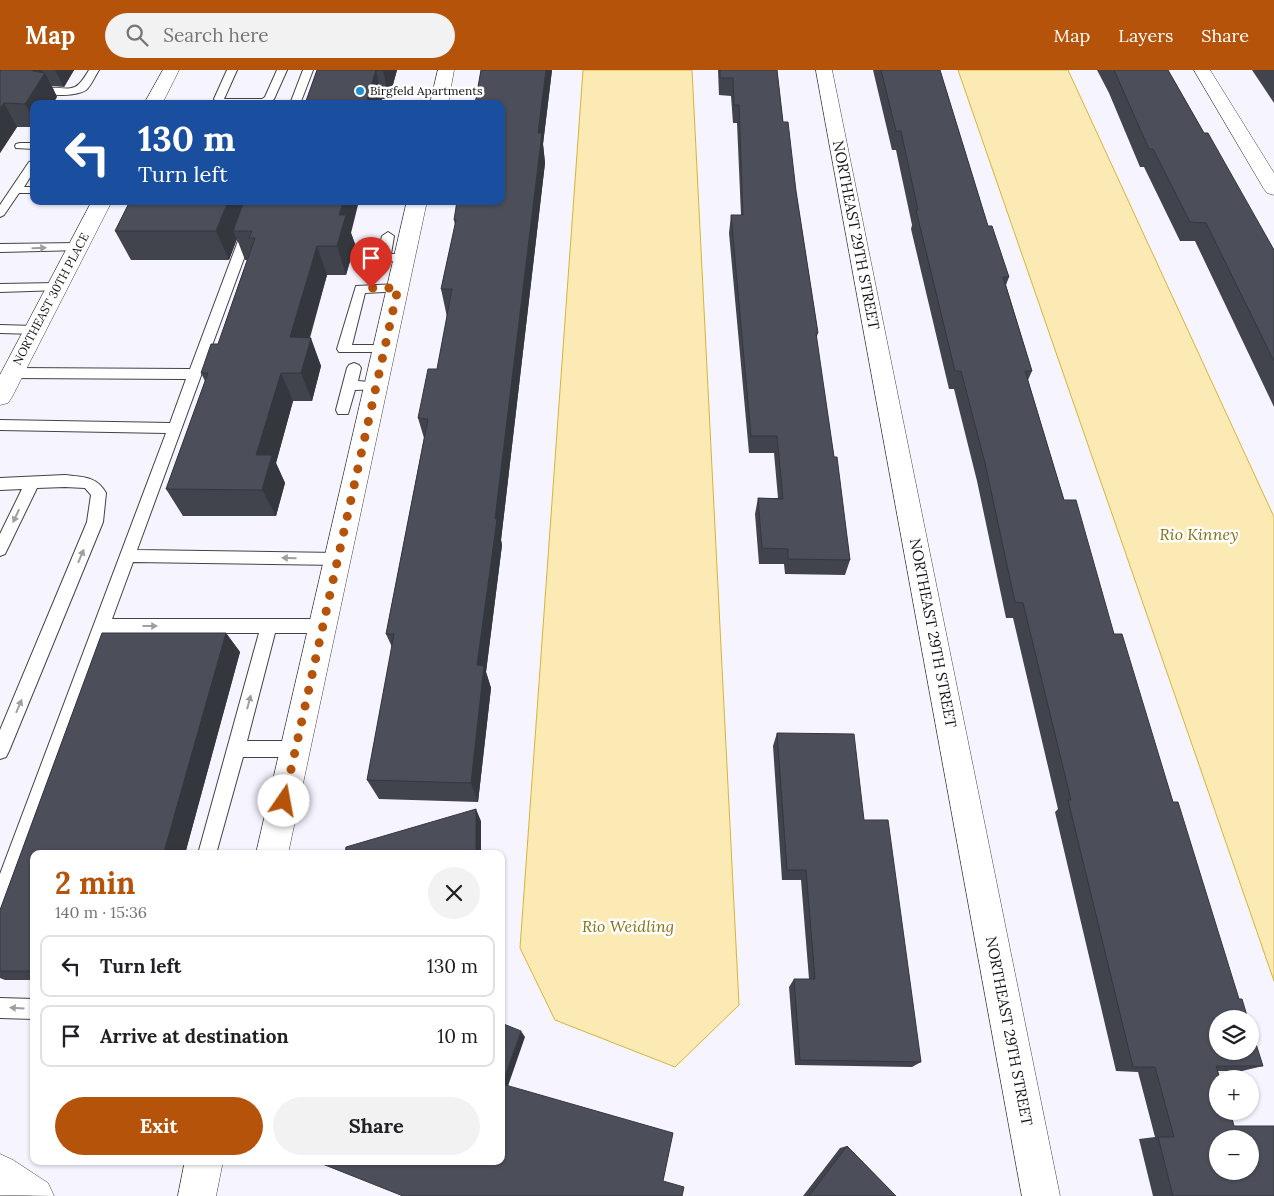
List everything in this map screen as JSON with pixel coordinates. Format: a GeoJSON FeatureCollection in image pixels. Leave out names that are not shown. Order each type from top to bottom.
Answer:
{"type":"FeatureCollection","features":[{"type":"Feature","properties":{"kind":"street"},"geometry":{"type":"LineString","coordinates":[[155,100],[171,70]]}},
{"type":"Feature","properties":{"kind":"street"},"geometry":{"type":"LineString","coordinates":[[440,100],[446,70]]}},
{"type":"Feature","properties":{"kind":"street","name":"NORTHEAST 29TH STREET"},"geometry":{"type":"LineString","coordinates":[[824,70],[1041,1196]]}},
{"type":"Feature","properties":{"kind":"street"},"geometry":{"type":"LineString","coordinates":[[1202,70],[1274,189]]}},
{"type":"Feature","properties":{"kind":"street","name":"NORTHEAST 30TH PLACE"},"geometry":{"type":"LineString","coordinates":[[5,385],[100,205]]}},
{"type":"Feature","properties":{"kind":"street"},"geometry":{"type":"LineString","coordinates":[[273,850],[398,288],[394,258],[415,205]]}},
{"type":"Feature","properties":{"kind":"street"},"geometry":{"type":"LineString","coordinates":[[197,1196],[203,1165]]}},
{"type":"Feature","properties":{"kind":"street"},"geometry":{"type":"LineString","coordinates":[[0,1173],[35,1196]]}},
{"type":"Feature","properties":{"kind":"lane"},"geometry":{"type":"LineString","coordinates":[[48,91],[74,91],[82,88],[94,70]]}},
{"type":"Feature","properties":{"kind":"lane"},"geometry":{"type":"LineString","coordinates":[[220,100],[232,70]]}},
{"type":"Feature","properties":{"kind":"lane"},"geometry":{"type":"LineString","coordinates":[[269,100],[282,70]]}},
{"type":"Feature","properties":{"kind":"lane"},"geometry":{"type":"LineString","coordinates":[[297,100],[308,70]]}},
{"type":"Feature","properties":{"kind":"lane"},"geometry":{"type":"LineString","coordinates":[[20,146],[30,146]]}},
{"type":"Feature","properties":{"kind":"lane"},"geometry":{"type":"LineString","coordinates":[[0,214],[30,169]]}},
{"type":"Feature","properties":{"kind":"lane"},"geometry":{"type":"LineString","coordinates":[[16,190],[30,190]]}},
{"type":"Feature","properties":{"kind":"lane"},"geometry":{"type":"LineString","coordinates":[[0,899],[258,205]]}},
{"type":"Feature","properties":{"kind":"lane"},"geometry":{"type":"LineString","coordinates":[[380,270],[394,258],[388,236]]}},
{"type":"Feature","properties":{"kind":"lane"},"geometry":{"type":"LineString","coordinates":[[0,248],[78,247]]}},
{"type":"Feature","properties":{"kind":"lane"},"geometry":{"type":"LineString","coordinates":[[0,288],[57,287]]}},
{"type":"Feature","properties":{"kind":"lane"},"geometry":{"type":"LineString","coordinates":[[384,349],[344,348],[360,288],[398,288]]}},
{"type":"Feature","properties":{"kind":"lane"},"geometry":{"type":"LineString","coordinates":[[0,329],[35,330]]}},
{"type":"Feature","properties":{"kind":"lane"},"geometry":{"type":"LineString","coordinates":[[343,410],[354,368]]}},
{"type":"Feature","properties":{"kind":"lane"},"geometry":{"type":"LineString","coordinates":[[5,385],[195,374]]}},
{"type":"Feature","properties":{"kind":"lane"},"geometry":{"type":"LineString","coordinates":[[350,385],[376,386]]}},
{"type":"Feature","properties":{"kind":"lane"},"geometry":{"type":"LineString","coordinates":[[0,425],[175,428]]}},
{"type":"Feature","properties":{"kind":"lane"},"geometry":{"type":"LineString","coordinates":[[0,484],[32,482],[89,483],[99,493],[96,522],[0,751]]}},
{"type":"Feature","properties":{"kind":"lane"},"geometry":{"type":"LineString","coordinates":[[0,550],[32,482]]}},
{"type":"Feature","properties":{"kind":"lane"},"geometry":{"type":"LineString","coordinates":[[128,556],[338,559]]}},
{"type":"Feature","properties":{"kind":"lane"},"geometry":{"type":"LineString","coordinates":[[101,626],[323,626]]}},
{"type":"Feature","properties":{"kind":"lane"},"geometry":{"type":"LineString","coordinates":[[209,850],[269,626]]}},
{"type":"Feature","properties":{"kind":"lane"},"geometry":{"type":"LineString","coordinates":[[236,749],[296,749]]}},
{"type":"Feature","properties":{"kind":"lane"},"geometry":{"type":"LineString","coordinates":[[0,1008],[30,1009]]}},
{"type":"Feature","properties":{"kind":"water","name":"Rio Weidling"},"geometry":{"type":"Polygon","coordinates":[[[583,70],[692,70],[739,1005],[675,1067],[555,1020],[520,948],[583,70]]]}},
{"type":"Feature","properties":{"kind":"water","name":"Rio Kinney"},"geometry":{"type":"Polygon","coordinates":[[[958,70],[1068,70],[1274,517],[1274,981],[958,70]]]}},
{"type":"Feature","properties":{"kind":"building"},"geometry":{"type":"Polygon","coordinates":[[[0,70],[32,70],[45,73],[25,104],[4,103],[0,109],[0,70]]]}},
{"type":"Feature","properties":{"kind":"building"},"geometry":{"type":"Polygon","coordinates":[[[317,70],[376,70],[367,100],[306,100],[317,70]]]}},
{"type":"Feature","properties":{"kind":"building"},"geometry":{"type":"Polygon","coordinates":[[[481,70],[546,70],[538,133],[542,133],[495,519],[497,519],[477,665],[484,666],[471,783],[367,780],[394,634],[386,634],[428,419],[418,418],[428,369],[437,369],[452,289],[441,289],[456,220],[454,220],[456,205],[505,205],[505,100],[476,100],[481,70]]]}},
{"type":"Feature","properties":{"kind":"building"},"geometry":{"type":"Polygon","coordinates":[[[720,70],[777,70],[783,122],[788,122],[796,191],[818,333],[816,333],[834,457],[837,457],[850,560],[788,559],[788,549],[762,548],[758,498],[783,499],[777,436],[751,436],[731,215],[743,215],[739,105],[734,105],[733,78],[720,78],[720,70]]]}},
{"type":"Feature","properties":{"kind":"building"},"geometry":{"type":"Polygon","coordinates":[[[881,70],[940,70],[988,226],[992,226],[1009,277],[1003,277],[1032,371],[1025,371],[1064,500],[1076,500],[1114,634],[1122,634],[1173,802],[1178,802],[1239,999],[1242,999],[1245,1010],[1209,1010],[1209,1060],[1259,1060],[1259,1053],[1263,1066],[1216,1066],[1217,1070],[1209,1070],[1209,1120],[1232,1120],[1234,1126],[1274,1126],[1274,1196],[1173,1196],[1158,1137],[1174,1137],[1155,1067],[1133,1067],[1068,800],[1071,800],[1023,603],[1015,602],[985,463],[961,371],[955,371],[916,210],[918,210],[901,131],[896,131],[881,70]]]}},
{"type":"Feature","properties":{"kind":"building"},"geometry":{"type":"Polygon","coordinates":[[[1114,70],[1168,70],[1204,133],[1208,133],[1274,250],[1274,361],[1206,223],[1190,222],[1153,149],[1149,149],[1114,70]]]}},
{"type":"Feature","properties":{"kind":"building"},"geometry":{"type":"Polygon","coordinates":[[[128,205],[226,205],[216,231],[115,231],[128,205]]]}},
{"type":"Feature","properties":{"kind":"building"},"geometry":{"type":"Polygon","coordinates":[[[243,205],[342,205],[339,215],[346,215],[337,246],[317,246],[290,337],[311,338],[301,373],[281,373],[256,455],[272,455],[262,490],[166,489],[208,373],[201,373],[211,344],[218,344],[255,238],[249,238],[252,231],[233,231],[243,205]]]}},
{"type":"Feature","properties":{"kind":"building"},"geometry":{"type":"Polygon","coordinates":[[[102,633],[226,633],[165,850],[30,850],[30,971],[0,971],[0,910],[102,633]]]}},
{"type":"Feature","properties":{"kind":"building"},"geometry":{"type":"Polygon","coordinates":[[[777,733],[854,734],[864,820],[888,820],[921,1062],[800,1060],[794,979],[815,979],[806,870],[787,870],[777,733]]]}},
{"type":"Feature","properties":{"kind":"building"},"geometry":{"type":"Polygon","coordinates":[[[476,809],[476,850],[346,850],[346,847],[476,809]]]}},
{"type":"Feature","properties":{"kind":"building"},"geometry":{"type":"Polygon","coordinates":[[[505,1025],[521,1031],[505,1076],[505,1025]]]}},
{"type":"Feature","properties":{"kind":"building"},"geometry":{"type":"Polygon","coordinates":[[[505,1085],[673,1133],[663,1181],[684,1187],[682,1196],[403,1196],[325,1165],[505,1165],[505,1085]]]}},
{"type":"Feature","properties":{"kind":"building"},"geometry":{"type":"Polygon","coordinates":[[[847,1146],[896,1196],[809,1196],[847,1146]]]}},
{"type":"Feature","properties":{"kind":"place","name":"Birgfeld Apartments"},"geometry":{"type":"Point","coordinates":[360,91]}},
{"type":"Feature","properties":{"kind":"route"},"geometry":{"type":"LineString","coordinates":[[284,801],[398,288],[371,288]]}}]}
